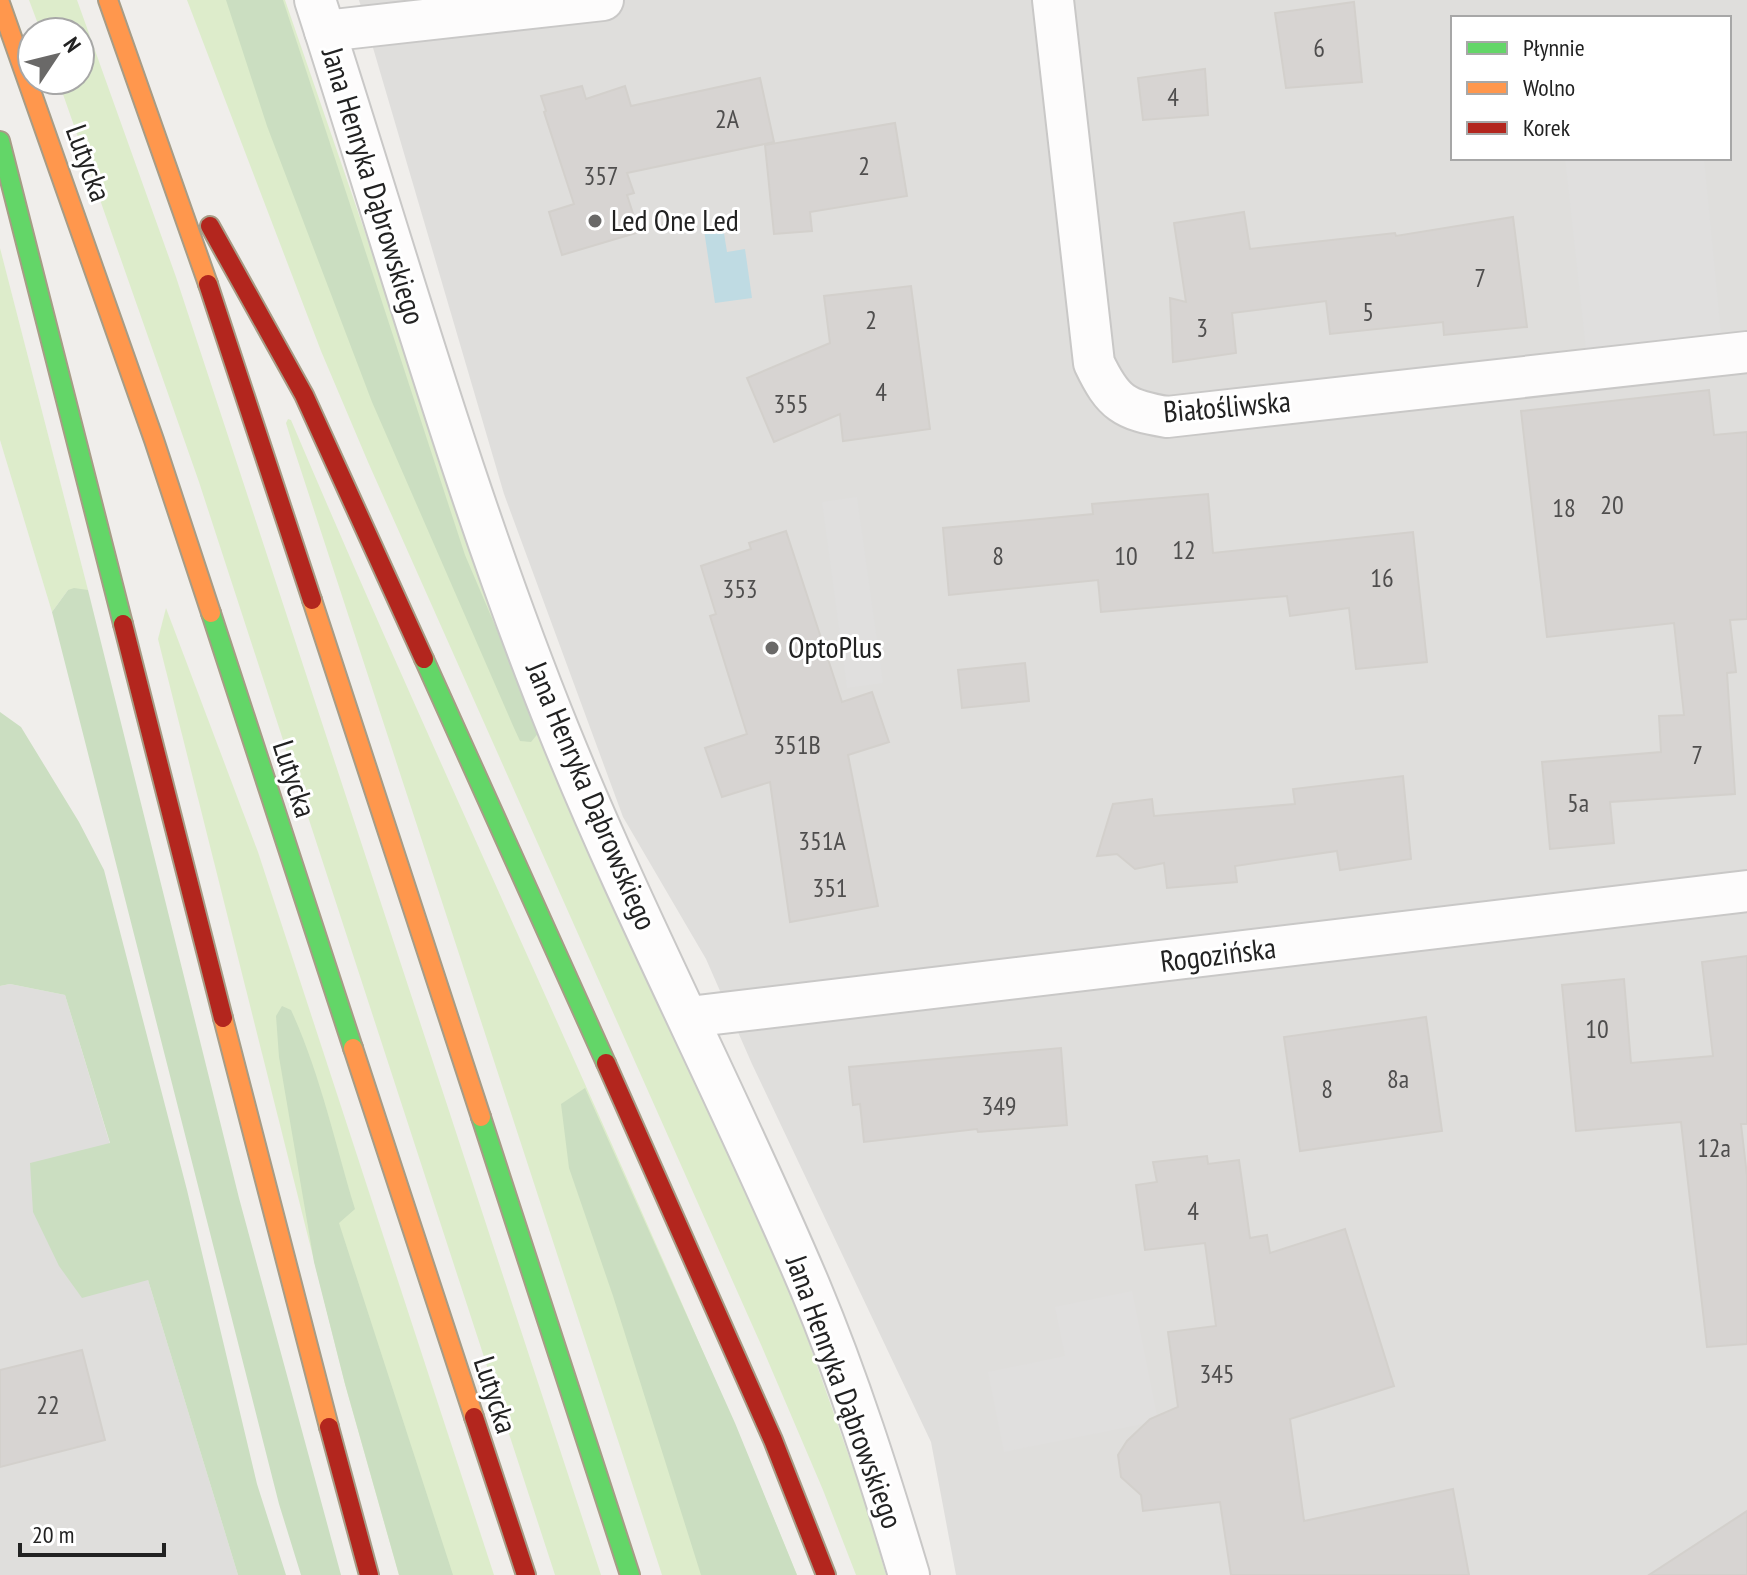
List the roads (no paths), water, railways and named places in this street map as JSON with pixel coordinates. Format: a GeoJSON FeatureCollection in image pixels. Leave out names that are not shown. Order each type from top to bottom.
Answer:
{"type":"FeatureCollection","features":[{"type":"Feature","properties":{"kind":"main road"},"geometry":{"type":"LineString","coordinates":[[108,0],[264,451],[630,1575]]}},
{"type":"Feature","properties":{"kind":"main road","name":"Lutycka"},"geometry":{"type":"LineString","coordinates":[[0,3],[159,454],[526,1575]]}},
{"type":"Feature","properties":{"kind":"main road"},"geometry":{"type":"LineString","coordinates":[[154,126],[304,395],[541,916],[773,1440],[826,1575]]}},
{"type":"Feature","properties":{"kind":"main road"},"geometry":{"type":"LineString","coordinates":[[0,141],[304,1337],[369,1575]]}},
{"type":"Feature","properties":{"kind":"street"},"geometry":{"type":"LineString","coordinates":[[320,16],[603,0]]}},
{"type":"Feature","properties":{"kind":"street","name":"Białośliwska"},"geometry":{"type":"LineString","coordinates":[[1053,0],[1094,363],[1107,390],[1135,412],[1167,417],[1747,352]]}},
{"type":"Feature","properties":{"kind":"street","name":"Jana Henryka Dąbrowskiego"},"geometry":{"type":"LineString","coordinates":[[320,16],[378,193],[425,354],[530,655],[604,838],[742,1132],[827,1329],[909,1575]]}},
{"type":"Feature","properties":{"kind":"street","name":"Rogozińska"},"geometry":{"type":"LineString","coordinates":[[689,1017],[1747,891]]}},
{"type":"Feature","properties":{"kind":"water"},"geometry":{"type":"Polygon","coordinates":[[[723,227],[727,252],[745,249],[752,298],[715,303],[704,230],[723,227]]]}},
{"type":"Feature","properties":{"kind":"place","name":"Led One Led"},"geometry":{"type":"Point","coordinates":[595,221]}},
{"type":"Feature","properties":{"kind":"place","name":"OptoPlus"},"geometry":{"type":"Point","coordinates":[772,648]}}]}
